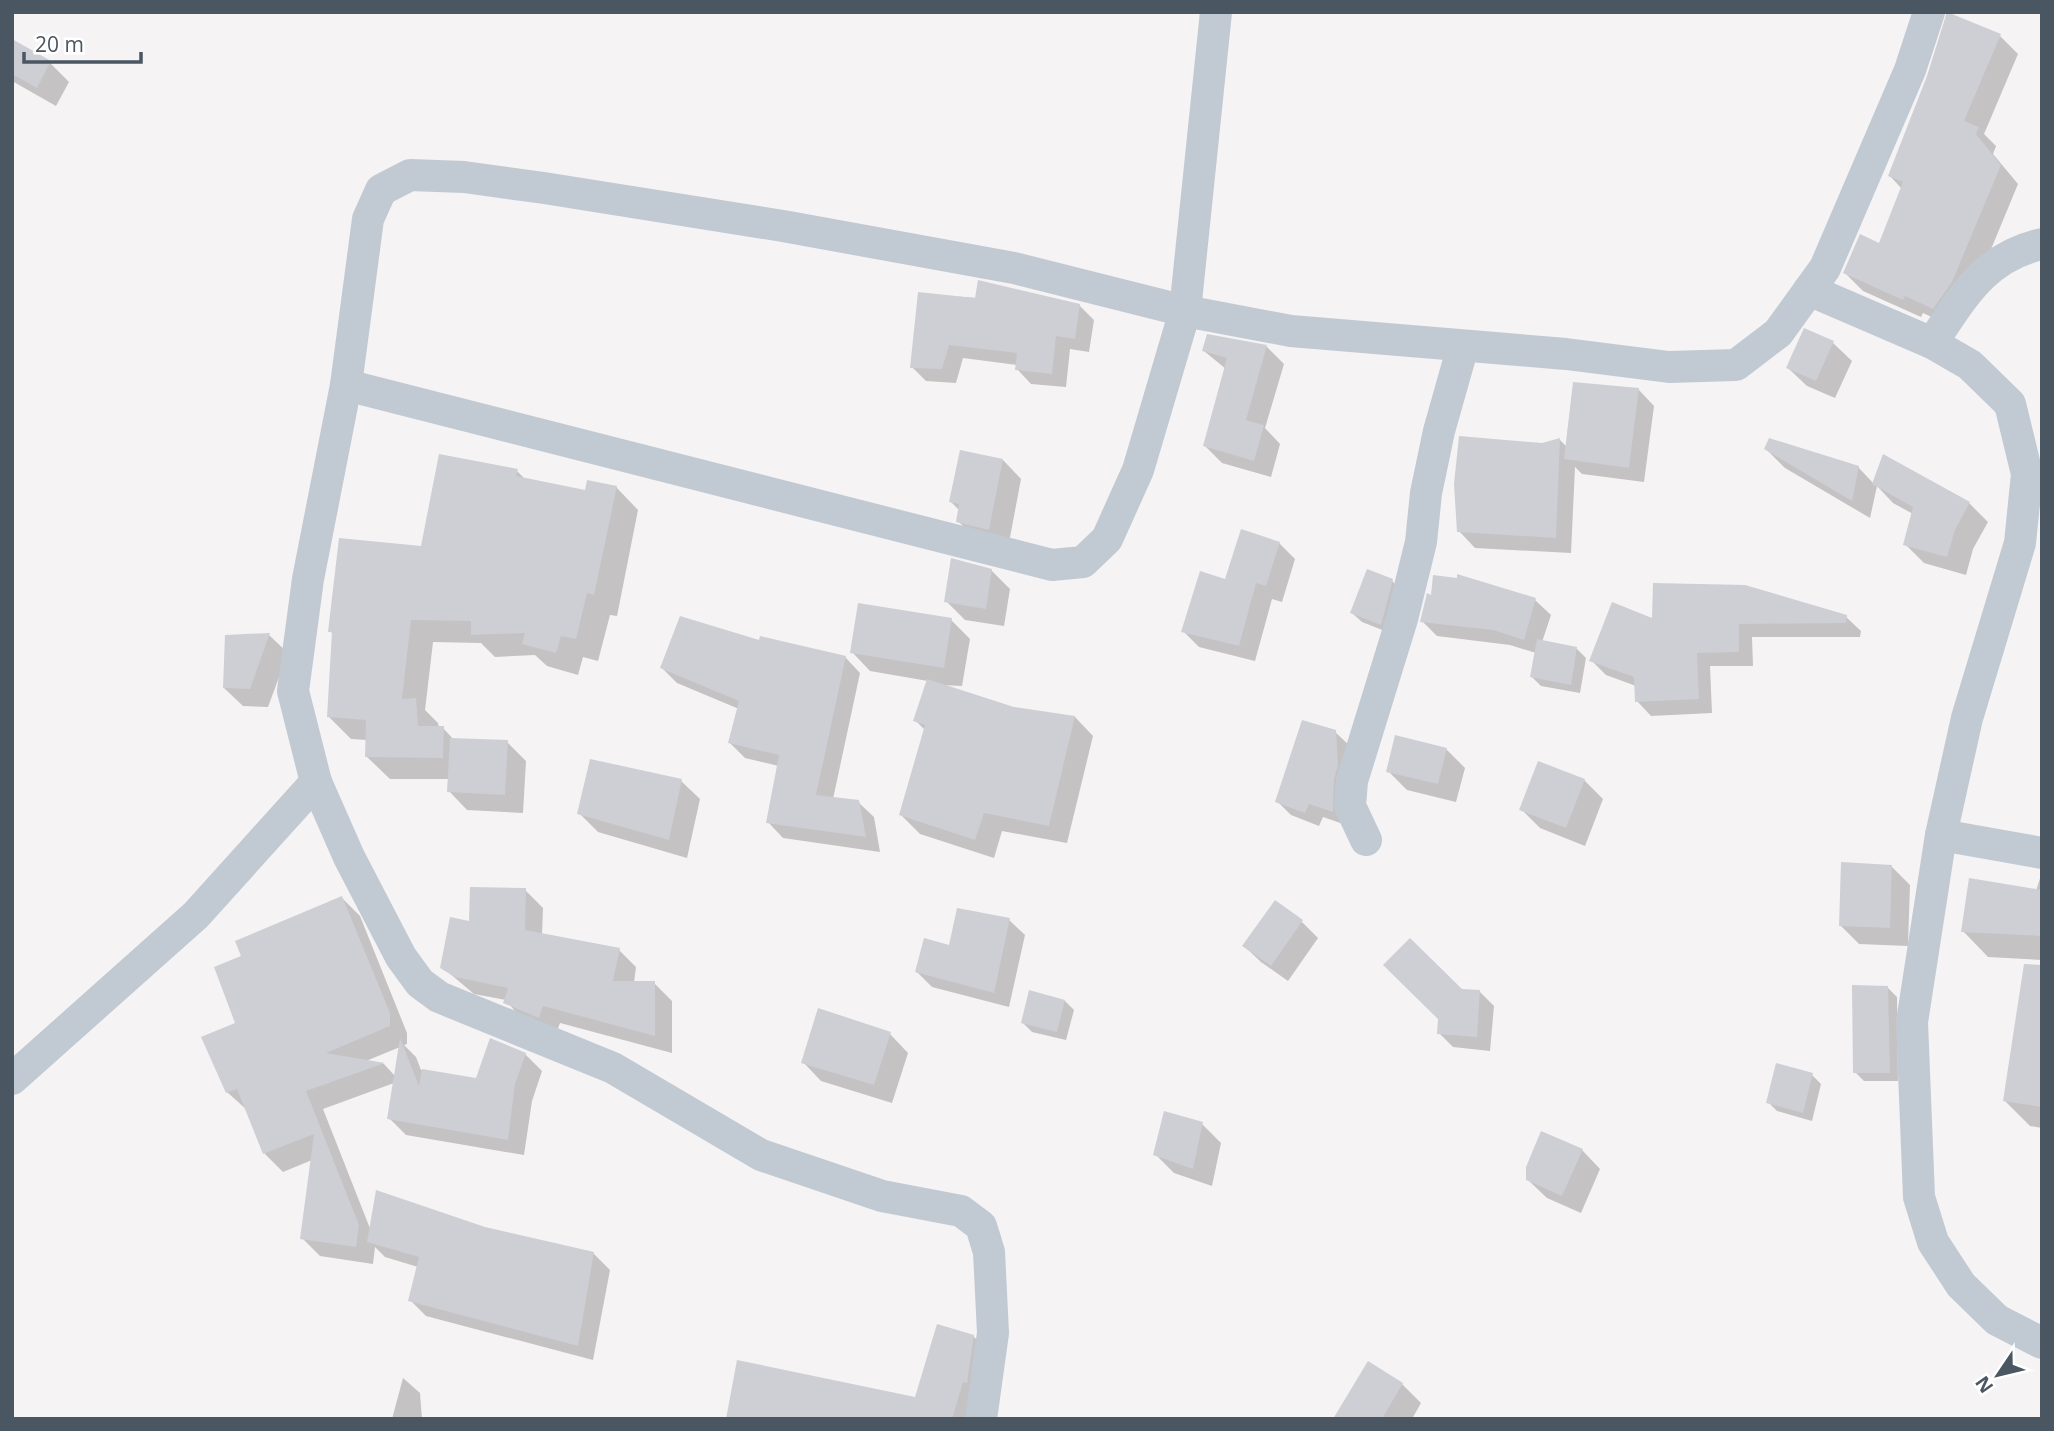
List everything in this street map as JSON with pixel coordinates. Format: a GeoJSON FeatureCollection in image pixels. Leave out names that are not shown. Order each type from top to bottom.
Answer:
{"type":"FeatureCollection","features":[{"type":"Feature","properties":{"kind":"street"},"geometry":{"type":"LineString","coordinates":[[346,385],[1052,565],[1083,562],[1107,539],[1138,470],[1185,311],[1216,12]]}},
{"type":"Feature","properties":{"kind":"street"},"geometry":{"type":"LineString","coordinates":[[981,1419],[993,1334],[989,1252],[981,1226],[961,1211],[883,1196],[761,1155],[613,1068],[439,997],[420,983],[401,957],[349,857],[316,782],[293,691],[308,579],[346,385],[368,219],[381,190],[410,175],[478,178],[783,226],[1014,268],[1185,311],[1291,331],[1566,354],[1669,367],[1736,365],[1778,333],[1825,268],[1910,70],[1929,12]]}},
{"type":"Feature","properties":{"kind":"street"},"geometry":{"type":"LineString","coordinates":[[1932,343],[1965,293],[1990,267],[2016,250],[2042,244]]}},
{"type":"Feature","properties":{"kind":"street"},"geometry":{"type":"LineString","coordinates":[[1809,290],[1932,343],[1970,365],[2010,404],[2027,474],[2031,545],[1981,665],[1941,835],[1912,1022],[1919,1197],[1933,1242],[1961,1284],[1997,1320],[2042,1343]]}},
{"type":"Feature","properties":{"kind":"street"},"geometry":{"type":"LineString","coordinates":[[1366,840],[1350,806],[1352,781],[1402,619],[1421,542],[1426,493],[1439,431],[1463,346]]}},
{"type":"Feature","properties":{"kind":"street"},"geometry":{"type":"LineString","coordinates":[[12,1079],[196,915],[316,782]]}},
{"type":"Feature","properties":{"kind":"street"},"geometry":{"type":"LineString","coordinates":[[1941,835],[2042,853]]}},
{"type":"Feature","properties":{"kind":"building"},"geometry":{"type":"Polygon","coordinates":[[[1947,12],[2001,34],[1964,121],[1979,127],[1976,134],[2001,165],[1952,282],[1933,309],[1905,296],[1903,300],[1843,273],[1860,234],[1879,243],[1903,182],[1888,176],[1927,76],[1947,12]]]}},
{"type":"Feature","properties":{"kind":"building"},"geometry":{"type":"Polygon","coordinates":[[[12,39],[51,61],[37,88],[12,74],[12,39]]]}},
{"type":"Feature","properties":{"kind":"building"},"geometry":{"type":"Polygon","coordinates":[[[978,280],[1080,304],[1075,339],[1056,336],[1052,374],[1015,370],[1017,353],[949,345],[942,369],[910,368],[918,292],[975,298],[978,280]]]}},
{"type":"Feature","properties":{"kind":"building"},"geometry":{"type":"Polygon","coordinates":[[[1804,328],[1834,341],[1816,381],[1786,368],[1804,328]]]}},
{"type":"Feature","properties":{"kind":"building"},"geometry":{"type":"Polygon","coordinates":[[[1207,334],[1267,345],[1246,420],[1264,425],[1254,461],[1203,446],[1227,358],[1202,351],[1207,334]]]}},
{"type":"Feature","properties":{"kind":"building"},"geometry":{"type":"Polygon","coordinates":[[[1573,382],[1639,388],[1629,468],[1564,459],[1573,382]]]}},
{"type":"Feature","properties":{"kind":"building"},"geometry":{"type":"Polygon","coordinates":[[[1459,436],[1542,443],[1560,438],[1556,538],[1457,532],[1454,484],[1459,436]]]}},
{"type":"Feature","properties":{"kind":"building"},"geometry":{"type":"Polygon","coordinates":[[[1769,438],[1859,466],[1852,501],[1764,449],[1769,438]]]}},
{"type":"Feature","properties":{"kind":"building"},"geometry":{"type":"Polygon","coordinates":[[[960,450],[1003,459],[989,530],[956,522],[959,504],[949,502],[960,450]]]}},
{"type":"Feature","properties":{"kind":"building"},"geometry":{"type":"Polygon","coordinates":[[[439,454],[518,469],[516,476],[585,490],[587,480],[617,486],[594,595],[587,593],[576,639],[561,636],[556,653],[522,644],[525,633],[471,635],[471,621],[411,620],[402,699],[416,698],[418,726],[444,726],[443,758],[365,757],[366,720],[327,717],[332,632],[328,632],[339,538],[421,546],[439,454]]]}},
{"type":"Feature","properties":{"kind":"building"},"geometry":{"type":"Polygon","coordinates":[[[1883,454],[1970,502],[1955,530],[1947,557],[1903,545],[1913,507],[1872,484],[1883,454]]]}},
{"type":"Feature","properties":{"kind":"building"},"geometry":{"type":"Polygon","coordinates":[[[1241,529],[1280,542],[1266,586],[1256,583],[1239,646],[1181,632],[1200,571],[1225,579],[1241,529]]]}},
{"type":"Feature","properties":{"kind":"building"},"geometry":{"type":"Polygon","coordinates":[[[951,558],[992,569],[986,609],[944,602],[951,558]]]}},
{"type":"Feature","properties":{"kind":"building"},"geometry":{"type":"Polygon","coordinates":[[[1367,569],[1393,579],[1381,625],[1350,613],[1367,569]]]}},
{"type":"Feature","properties":{"kind":"building"},"geometry":{"type":"Polygon","coordinates":[[[1457,574],[1536,598],[1524,640],[1493,630],[1420,622],[1427,593],[1431,595],[1433,575],[1457,578],[1457,574]]]}},
{"type":"Feature","properties":{"kind":"building"},"geometry":{"type":"Polygon","coordinates":[[[1653,583],[1745,585],[1847,615],[1846,623],[1739,624],[1739,652],[1697,653],[1699,699],[1635,702],[1634,677],[1589,661],[1612,602],[1652,618],[1653,583]]]}},
{"type":"Feature","properties":{"kind":"building"},"geometry":{"type":"Polygon","coordinates":[[[858,603],[952,618],[944,668],[850,653],[858,603]]]}},
{"type":"Feature","properties":{"kind":"building"},"geometry":{"type":"Polygon","coordinates":[[[680,616],[759,640],[760,636],[846,656],[816,795],[859,800],[866,837],[766,823],[779,755],[728,743],[739,701],[660,668],[680,616]]]}},
{"type":"Feature","properties":{"kind":"building"},"geometry":{"type":"Polygon","coordinates":[[[270,633],[250,689],[223,688],[225,635],[270,633]]]}},
{"type":"Feature","properties":{"kind":"building"},"geometry":{"type":"Polygon","coordinates":[[[1537,639],[1577,647],[1571,685],[1530,677],[1537,639]]]}},
{"type":"Feature","properties":{"kind":"building"},"geometry":{"type":"Polygon","coordinates":[[[927,679],[1014,707],[1075,716],[1049,826],[984,813],[975,840],[899,815],[925,725],[913,721],[927,679]]]}},
{"type":"Feature","properties":{"kind":"building"},"geometry":{"type":"Polygon","coordinates":[[[1302,720],[1336,730],[1338,765],[1334,780],[1333,812],[1309,804],[1305,813],[1275,802],[1302,720]]]}},
{"type":"Feature","properties":{"kind":"building"},"geometry":{"type":"Polygon","coordinates":[[[1395,735],[1447,748],[1438,784],[1386,772],[1395,735]]]}},
{"type":"Feature","properties":{"kind":"building"},"geometry":{"type":"Polygon","coordinates":[[[450,738],[508,740],[505,795],[447,792],[450,738]]]}},
{"type":"Feature","properties":{"kind":"building"},"geometry":{"type":"Polygon","coordinates":[[[590,759],[682,779],[669,840],[577,814],[590,759]]]}},
{"type":"Feature","properties":{"kind":"building"},"geometry":{"type":"Polygon","coordinates":[[[1538,761],[1585,779],[1566,828],[1519,810],[1538,761]]]}},
{"type":"Feature","properties":{"kind":"building"},"geometry":{"type":"Polygon","coordinates":[[[1841,862],[1892,865],[1890,928],[1839,926],[1841,862]]]}},
{"type":"Feature","properties":{"kind":"building"},"geometry":{"type":"Polygon","coordinates":[[[1969,878],[2042,890],[2042,936],[1961,932],[1969,878]]]}},
{"type":"Feature","properties":{"kind":"building"},"geometry":{"type":"Polygon","coordinates":[[[470,887],[526,888],[525,930],[620,948],[613,981],[655,981],[655,1036],[543,1006],[539,1018],[503,1003],[508,988],[455,977],[440,968],[450,917],[469,921],[470,887]]]}},
{"type":"Feature","properties":{"kind":"building"},"geometry":{"type":"Polygon","coordinates":[[[342,896],[390,1013],[390,1026],[326,1053],[385,1063],[306,1091],[359,1225],[356,1247],[300,1239],[314,1134],[263,1154],[237,1089],[226,1093],[201,1037],[235,1023],[214,967],[241,956],[235,941],[342,896]]]}},
{"type":"Feature","properties":{"kind":"building"},"geometry":{"type":"Polygon","coordinates":[[[1275,900],[1303,920],[1271,966],[1242,946],[1275,900]]]}},
{"type":"Feature","properties":{"kind":"building"},"geometry":{"type":"Polygon","coordinates":[[[957,908],[1010,918],[994,993],[915,972],[924,938],[949,945],[957,908]]]}},
{"type":"Feature","properties":{"kind":"building"},"geometry":{"type":"Polygon","coordinates":[[[1410,938],[1462,989],[1480,990],[1477,1037],[1437,1034],[1438,1019],[1383,965],[1410,938]]]}},
{"type":"Feature","properties":{"kind":"building"},"geometry":{"type":"Polygon","coordinates":[[[2024,964],[2042,965],[2042,1107],[2003,1101],[2024,964]]]}},
{"type":"Feature","properties":{"kind":"building"},"geometry":{"type":"Polygon","coordinates":[[[1852,985],[1888,986],[1890,1073],[1853,1073],[1852,985]]]}},
{"type":"Feature","properties":{"kind":"building"},"geometry":{"type":"Polygon","coordinates":[[[1029,990],[1065,1000],[1057,1032],[1021,1023],[1029,990]]]}},
{"type":"Feature","properties":{"kind":"building"},"geometry":{"type":"Polygon","coordinates":[[[818,1008],[891,1032],[874,1085],[801,1063],[818,1008]]]}},
{"type":"Feature","properties":{"kind":"building"},"geometry":{"type":"Polygon","coordinates":[[[400,1038],[419,1086],[422,1069],[476,1078],[490,1038],[526,1053],[515,1084],[508,1140],[387,1119],[400,1038]]]}},
{"type":"Feature","properties":{"kind":"building"},"geometry":{"type":"Polygon","coordinates":[[[1776,1063],[1813,1073],[1803,1113],[1766,1103],[1776,1063]]]}},
{"type":"Feature","properties":{"kind":"building"},"geometry":{"type":"Polygon","coordinates":[[[1164,1111],[1203,1122],[1193,1169],[1153,1155],[1164,1111]]]}},
{"type":"Feature","properties":{"kind":"building"},"geometry":{"type":"Polygon","coordinates":[[[1541,1131],[1583,1149],[1562,1196],[1526,1180],[1526,1167],[1541,1131]]]}},
{"type":"Feature","properties":{"kind":"building"},"geometry":{"type":"Polygon","coordinates":[[[376,1190],[485,1227],[594,1252],[578,1346],[408,1301],[419,1257],[367,1242],[376,1190]]]}},
{"type":"Feature","properties":{"kind":"building"},"geometry":{"type":"Polygon","coordinates":[[[937,1324],[974,1335],[967,1383],[963,1382],[952,1419],[726,1419],[737,1360],[915,1397],[937,1324]]]}},
{"type":"Feature","properties":{"kind":"building"},"geometry":{"type":"Polygon","coordinates":[[[1368,1361],[1403,1383],[1382,1419],[1333,1419],[1368,1361]]]}}]}
